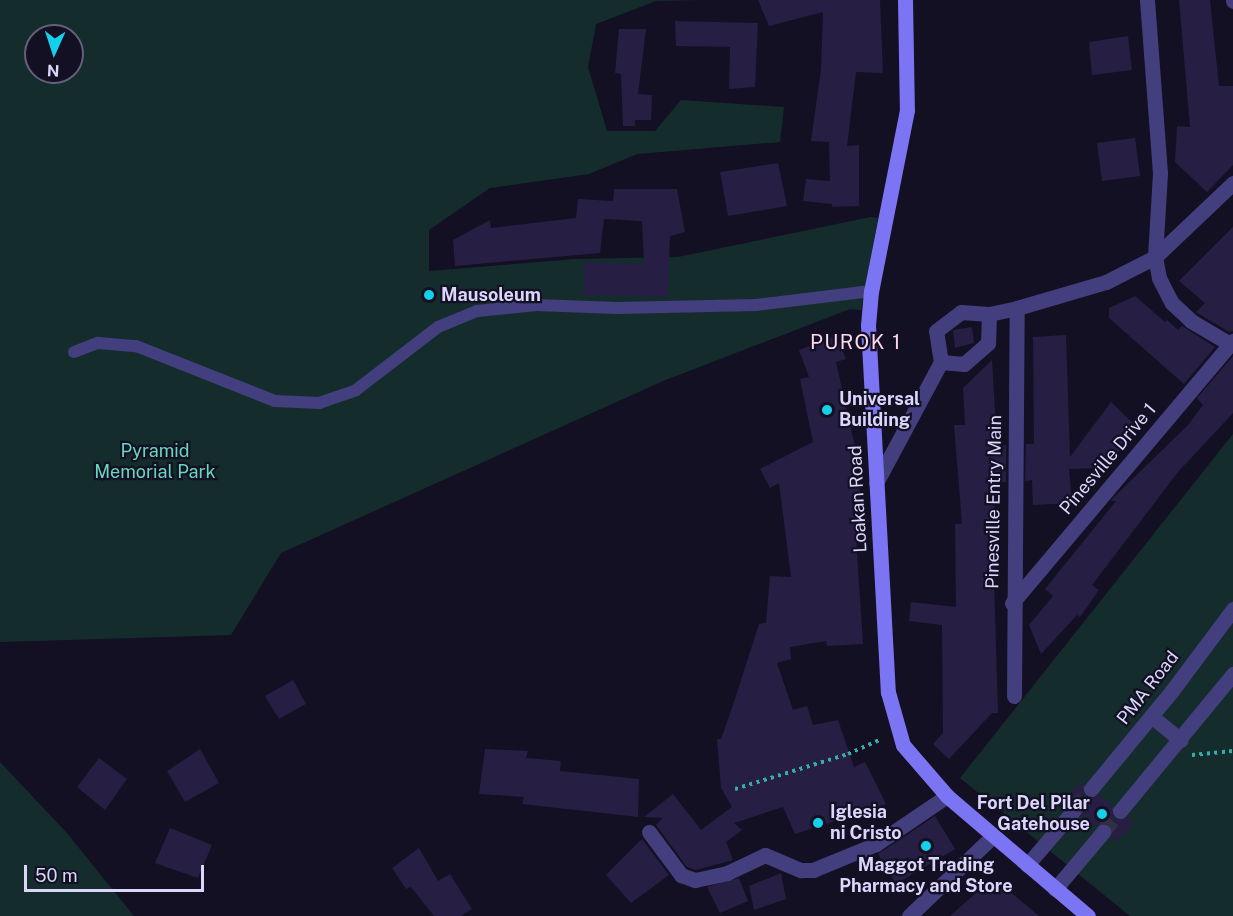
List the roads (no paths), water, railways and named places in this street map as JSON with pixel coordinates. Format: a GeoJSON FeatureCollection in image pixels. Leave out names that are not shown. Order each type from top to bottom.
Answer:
{"type":"FeatureCollection","features":[{"type":"Feature","properties":{"kind":"main road","name":"Loakan Road"},"geometry":{"type":"LineString","coordinates":[[905,0],[907,110],[871,291],[868,325],[888,692],[897,733],[947,796],[1088,916]]}},
{"type":"Feature","properties":{"kind":"street"},"geometry":{"type":"LineString","coordinates":[[1147,0],[1160,174],[1155,257],[1159,278],[1172,303],[1191,321],[1231,342]]}},
{"type":"Feature","properties":{"kind":"street"},"geometry":{"type":"LineString","coordinates":[[876,483],[941,362],[936,331],[961,312],[989,314],[1106,282],[1155,257],[1233,183]]}},
{"type":"Feature","properties":{"kind":"street","name":"Pinesville Entry Main"},"geometry":{"type":"LineString","coordinates":[[1014,696],[1012,603],[1017,308]]}},
{"type":"Feature","properties":{"kind":"street"},"geometry":{"type":"LineString","coordinates":[[941,362],[964,364],[988,343],[989,314]]}},
{"type":"Feature","properties":{"kind":"street","name":"Pinesville Drive 1"},"geometry":{"type":"LineString","coordinates":[[1012,603],[1231,342]]}},
{"type":"Feature","properties":{"kind":"street","name":"PMA Road"},"geometry":{"type":"LineString","coordinates":[[1091,789],[1151,716],[1233,609]]}},
{"type":"Feature","properties":{"kind":"street"},"geometry":{"type":"LineString","coordinates":[[1120,811],[1181,740],[1233,674]]}},
{"type":"Feature","properties":{"kind":"street"},"geometry":{"type":"LineString","coordinates":[[1151,716],[1181,740]]}},
{"type":"Feature","properties":{"kind":"street"},"geometry":{"type":"LineString","coordinates":[[649,832],[681,875],[694,880],[727,873],[765,855],[801,870],[813,870],[876,844],[947,796]]}},
{"type":"Feature","properties":{"kind":"street"},"geometry":{"type":"LineString","coordinates":[[1027,865],[1074,810]]}},
{"type":"Feature","properties":{"kind":"street"},"geometry":{"type":"LineString","coordinates":[[1055,889],[1103,832]]}},
{"type":"Feature","properties":{"kind":"street"},"geometry":{"type":"LineString","coordinates":[[909,916],[993,836]]}},
{"type":"Feature","properties":{"kind":"lane"},"geometry":{"type":"LineString","coordinates":[[74,352],[98,343],[136,346],[275,401],[319,403],[356,390],[438,327],[477,311],[536,305],[617,308],[756,305],[871,291]]}},
{"type":"Feature","properties":{"kind":"tunnel"},"geometry":{"type":"LineString","coordinates":[[1074,810],[1091,789]]}},
{"type":"Feature","properties":{"kind":"tunnel"},"geometry":{"type":"LineString","coordinates":[[1103,832],[1120,811]]}},
{"type":"Feature","properties":{"kind":"place","name":"Mausoleum"},"geometry":{"type":"Point","coordinates":[429,295]}},
{"type":"Feature","properties":{"kind":"place","name":"Universal Building"},"geometry":{"type":"Point","coordinates":[827,410]}},
{"type":"Feature","properties":{"kind":"place","name":"Fort Del Pilar Gatehouse"},"geometry":{"type":"Point","coordinates":[1102,814]}},
{"type":"Feature","properties":{"kind":"place","name":"Iglesia ni Cristo"},"geometry":{"type":"Point","coordinates":[818,823]}},
{"type":"Feature","properties":{"kind":"place","name":"Maggot Trading Pharmacy and Store"},"geometry":{"type":"Point","coordinates":[926,846]}},
{"type":"Feature","properties":{"kind":"district","name":"PUROK 1"},"geometry":{"type":"Point","coordinates":[856,342]}},
{"type":"Feature","properties":{"kind":"park label","name":"Pyramid Memorial Park"},"geometry":{"type":"Point","coordinates":[155,462]}}]}
